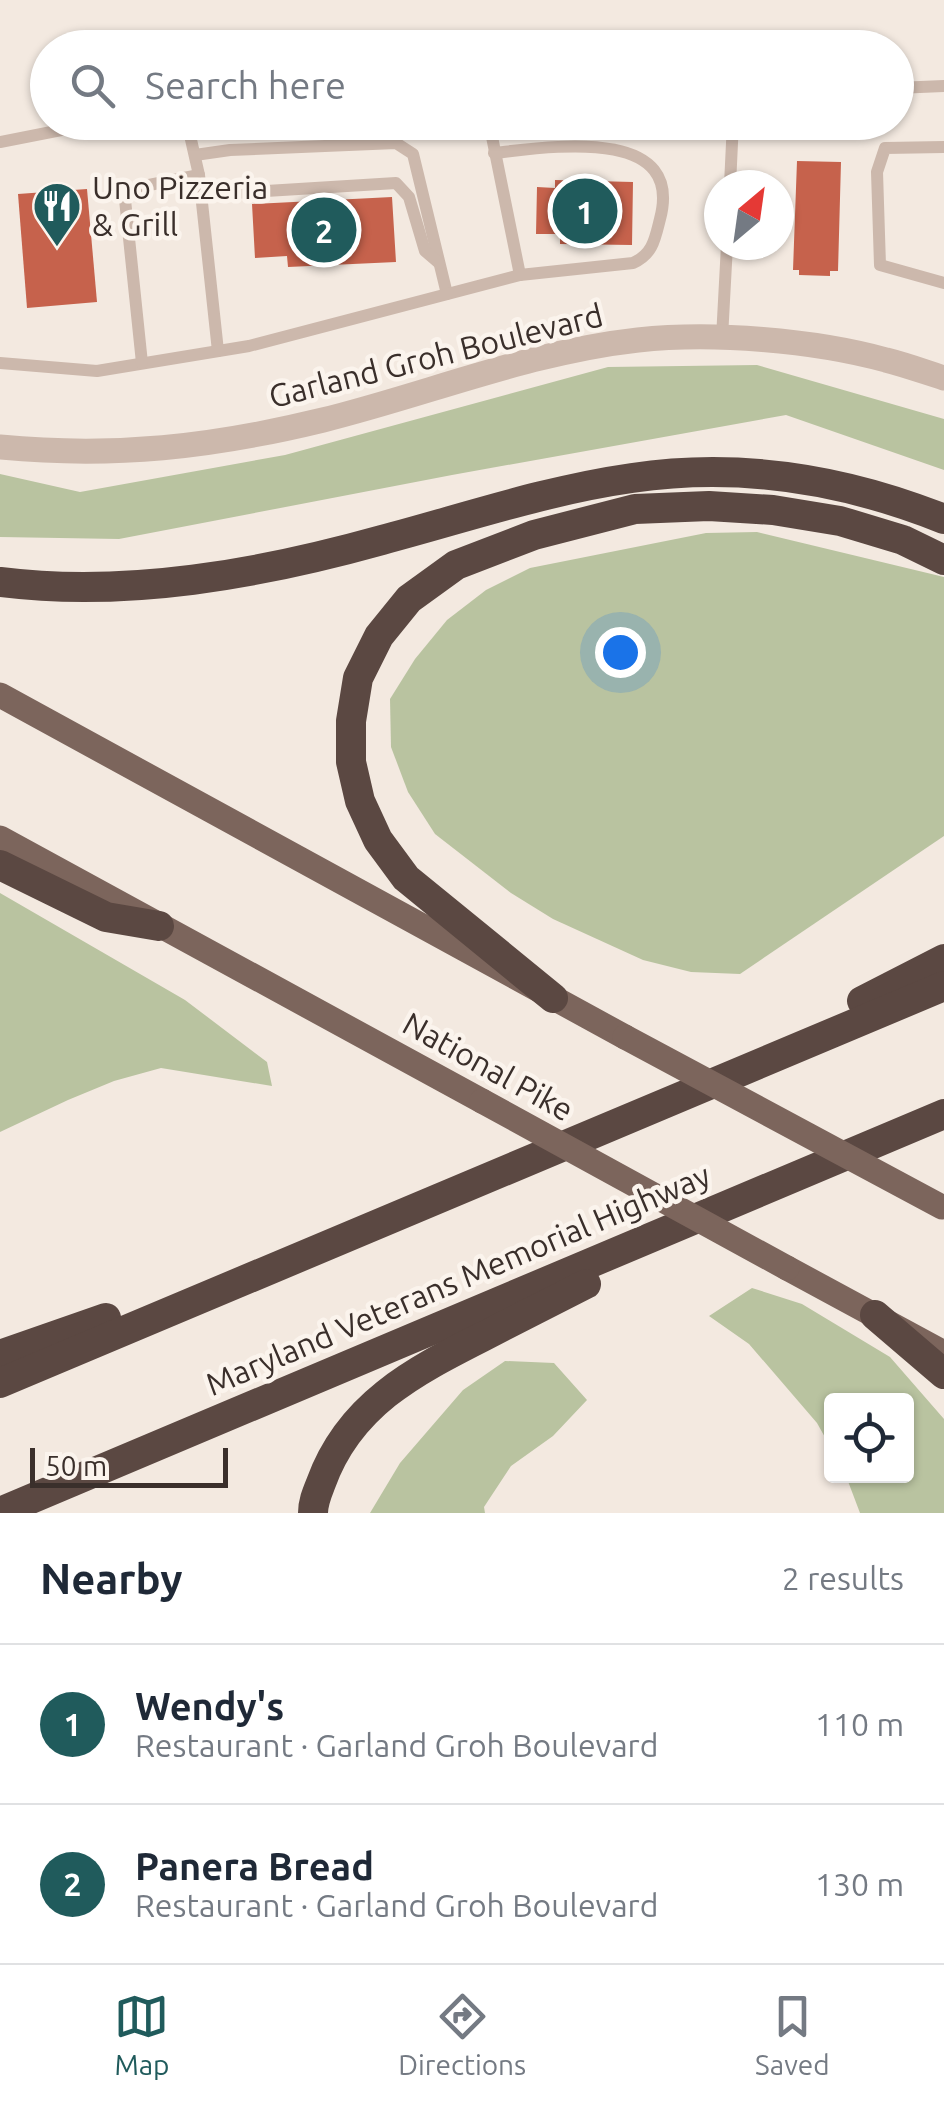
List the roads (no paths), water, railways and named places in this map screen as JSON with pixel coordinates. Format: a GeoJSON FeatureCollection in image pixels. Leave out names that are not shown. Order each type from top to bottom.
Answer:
{"type":"FeatureCollection","features":[{"type":"Feature","properties":{"kind":"highway"},"geometry":{"type":"LineString","coordinates":[[0,582],[81,588],[274,567],[534,498],[633,478],[681,474],[780,474],[849,487],[944,520]]}},
{"type":"Feature","properties":{"kind":"highway"},"geometry":{"type":"LineString","coordinates":[[553,998],[406,878],[378,840],[360,801],[351,762],[358,678],[379,636],[409,599],[456,565],[534,535],[635,509],[709,506],[773,510],[840,521],[902,540],[944,560]]}},
{"type":"Feature","properties":{"kind":"highway"},"geometry":{"type":"LineString","coordinates":[[0,865],[106,918],[159,926]]}},
{"type":"Feature","properties":{"kind":"highway"},"geometry":{"type":"LineString","coordinates":[[639,1116],[944,959]]}},
{"type":"Feature","properties":{"kind":"highway"},"geometry":{"type":"LineString","coordinates":[[0,1383],[944,986]]}},
{"type":"Feature","properties":{"kind":"highway","name":"Maryland Veterans Memorial Highway"},"geometry":{"type":"LineString","coordinates":[[0,1512],[944,1114]]}},
{"type":"Feature","properties":{"kind":"highway"},"geometry":{"type":"LineString","coordinates":[[313,1513],[327,1466],[347,1432],[382,1396],[417,1370],[803,1172]]}},
{"type":"Feature","properties":{"kind":"highway"},"geometry":{"type":"LineString","coordinates":[[0,1355],[392,1218]]}},
{"type":"Feature","properties":{"kind":"highway"},"geometry":{"type":"LineString","coordinates":[[875,1315],[944,1374]]}},
{"type":"Feature","properties":{"kind":"main road"},"geometry":{"type":"LineString","coordinates":[[0,695],[943,1208]]}},
{"type":"Feature","properties":{"kind":"main road","name":"National Pike"},"geometry":{"type":"LineString","coordinates":[[0,838],[944,1353]]}},
{"type":"Feature","properties":{"kind":"street","name":"Garland Groh Boulevard"},"geometry":{"type":"LineString","coordinates":[[0,446],[55,452],[133,452],[210,443],[323,420],[563,352],[640,340],[722,338],[812,346],[884,359],[944,378]]}},
{"type":"Feature","properties":{"kind":"lane"},"geometry":{"type":"LineString","coordinates":[[914,87],[944,86]]}},
{"type":"Feature","properties":{"kind":"lane"},"geometry":{"type":"LineString","coordinates":[[0,142],[30,136]]}},
{"type":"Feature","properties":{"kind":"lane"},"geometry":{"type":"LineString","coordinates":[[191,140],[199,175],[218,351]]}},
{"type":"Feature","properties":{"kind":"lane"},"geometry":{"type":"LineString","coordinates":[[492,140],[520,275]]}},
{"type":"Feature","properties":{"kind":"lane"},"geometry":{"type":"LineString","coordinates":[[731,170],[732,140]]}},
{"type":"Feature","properties":{"kind":"lane"},"geometry":{"type":"LineString","coordinates":[[194,155],[230,150],[396,144],[413,154],[447,294]]}},
{"type":"Feature","properties":{"kind":"lane"},"geometry":{"type":"LineString","coordinates":[[0,363],[97,370],[249,346],[520,275],[632,263],[645,257],[654,244],[664,205],[662,182],[650,163],[622,150],[548,147],[494,153]]}},
{"type":"Feature","properties":{"kind":"lane"},"geometry":{"type":"LineString","coordinates":[[944,147],[885,148],[877,172],[880,266],[944,283]]}},
{"type":"Feature","properties":{"kind":"lane"},"geometry":{"type":"LineString","coordinates":[[142,364],[124,190],[199,175]]}},
{"type":"Feature","properties":{"kind":"lane"},"geometry":{"type":"LineString","coordinates":[[201,195],[396,183],[409,196],[425,251],[439,263]]}},
{"type":"Feature","properties":{"kind":"lane"},"geometry":{"type":"LineString","coordinates":[[722,338],[726,260]]}},
{"type":"Feature","properties":{"kind":"place","name":"Wendy's"},"geometry":{"type":"Point","coordinates":[585,211]}},
{"type":"Feature","properties":{"kind":"place","name":"Panera Bread"},"geometry":{"type":"Point","coordinates":[324,230]}},
{"type":"Feature","properties":{"kind":"place","name":"Uno Pizzeria & Grill"},"geometry":{"type":"Point","coordinates":[57,248]}}]}
